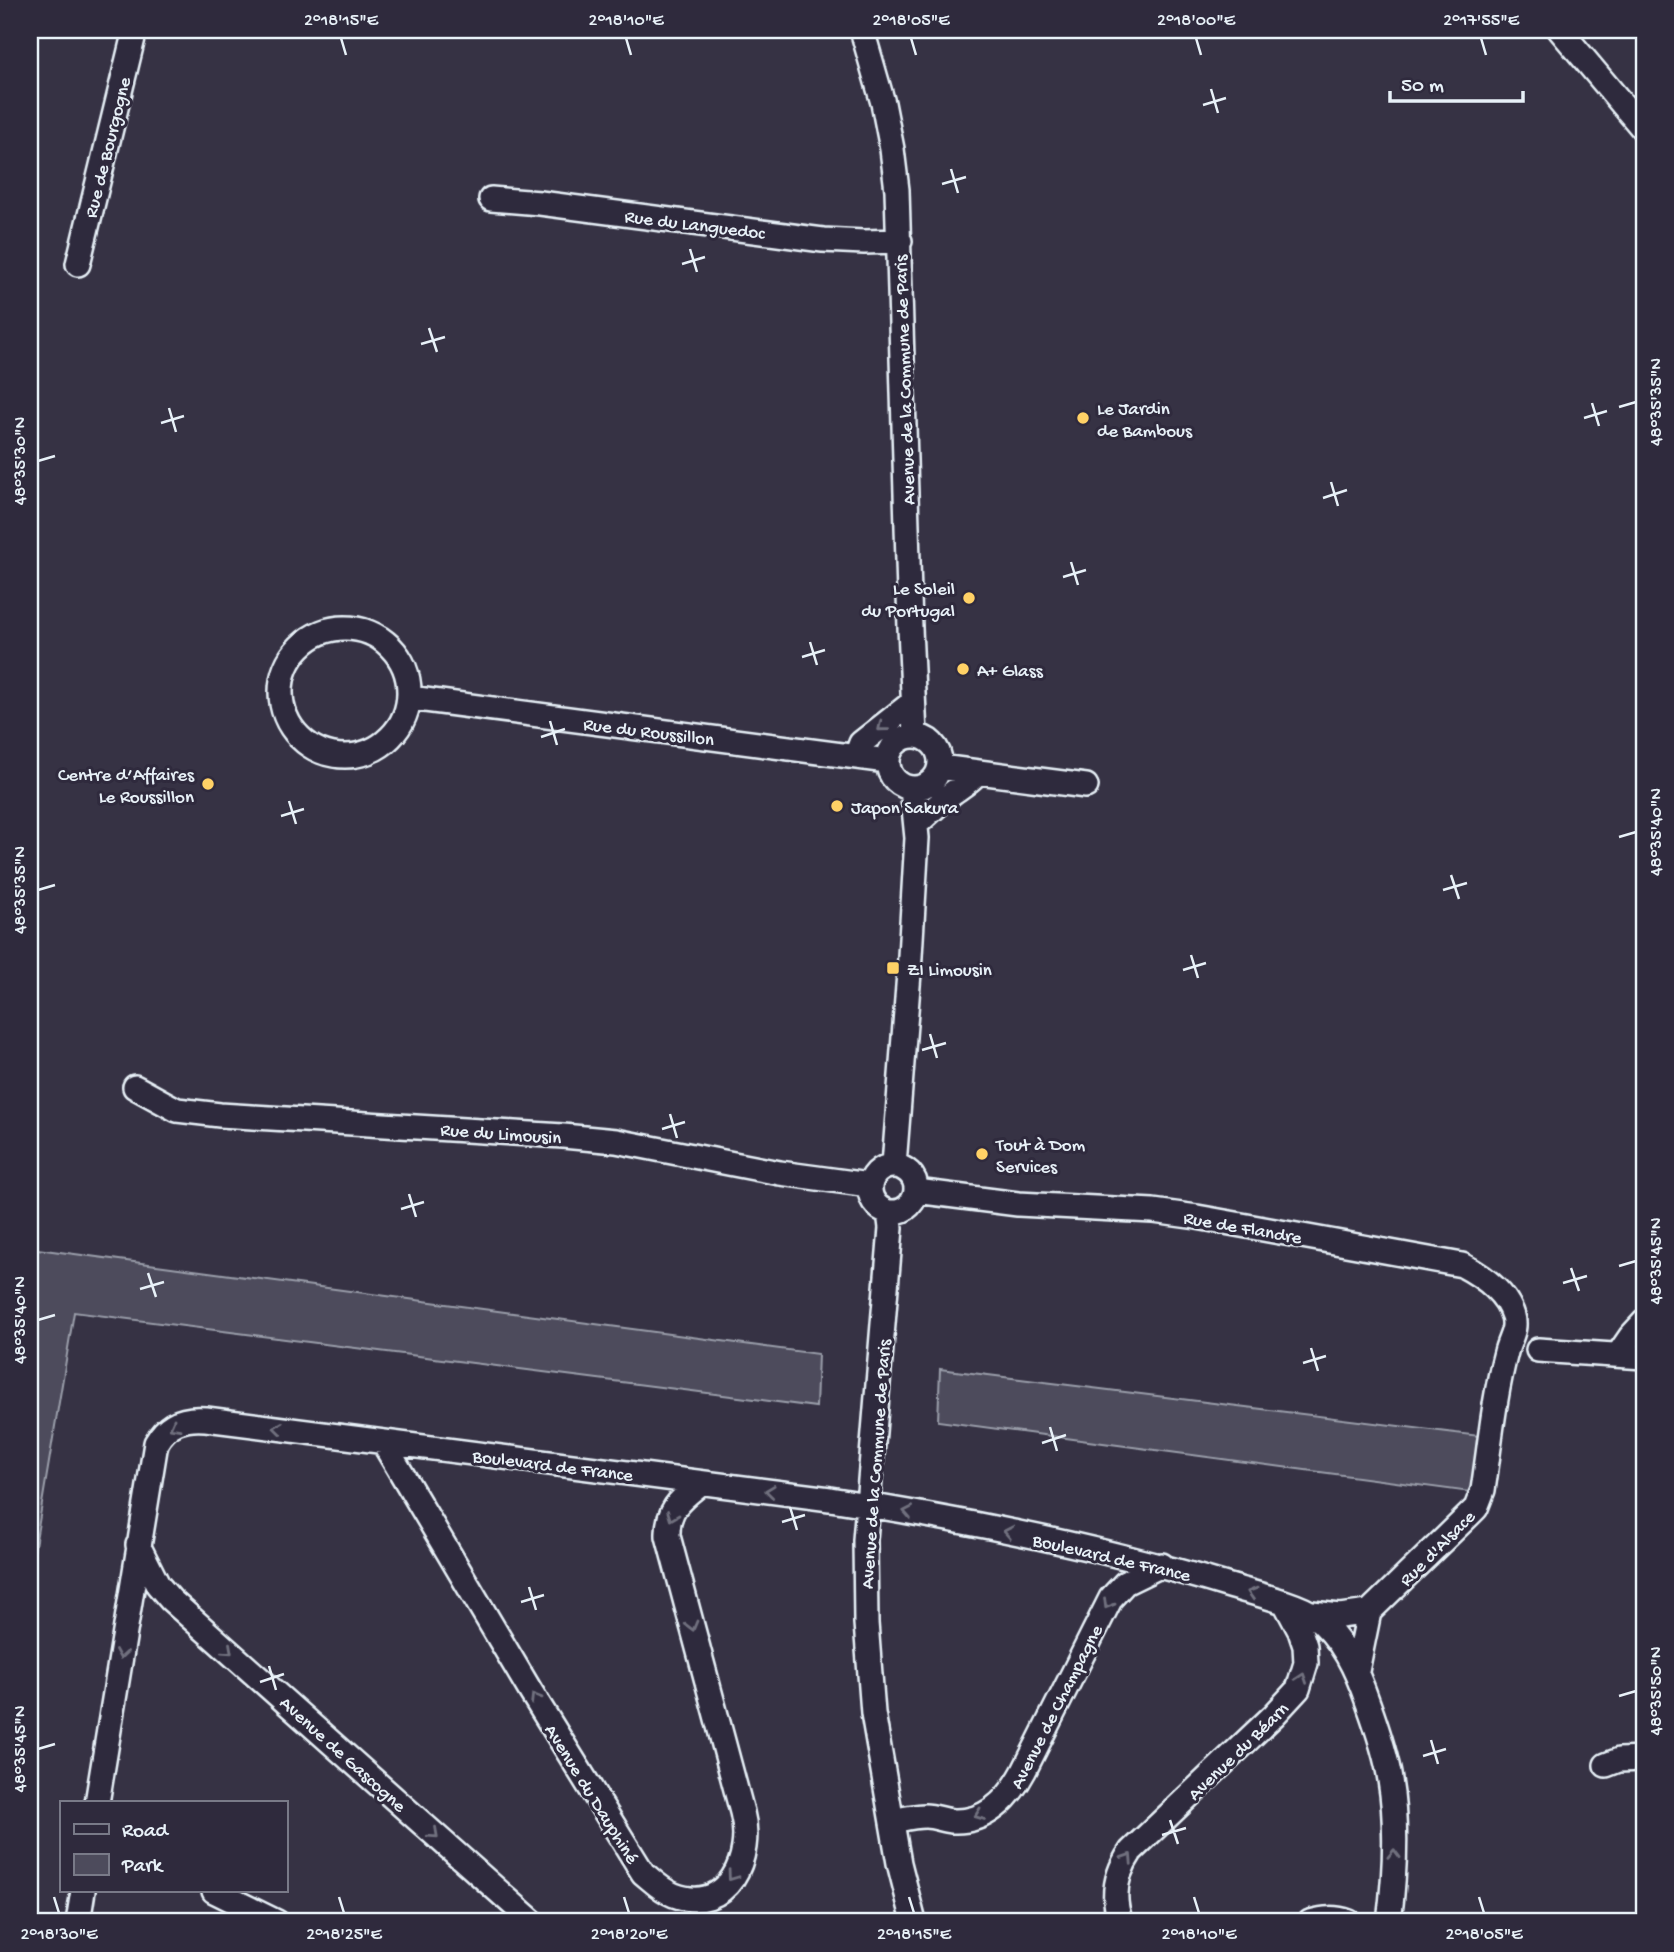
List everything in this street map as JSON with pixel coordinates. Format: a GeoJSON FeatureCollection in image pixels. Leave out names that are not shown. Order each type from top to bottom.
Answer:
{"type":"FeatureCollection","features":[{"type":"Feature","properties":{"kind":"street","name":"Rue de Bourgogne"},"geometry":{"type":"LineString","coordinates":[[78,264],[135,30]]}},
{"type":"Feature","properties":{"kind":"street","name":"Avenue de la Commune de Paris"},"geometry":{"type":"LineString","coordinates":[[862,30],[883,103],[897,190],[915,735]]}},
{"type":"Feature","properties":{"kind":"street"},"geometry":{"type":"LineString","coordinates":[[1560,30],[1644,130]]}},
{"type":"Feature","properties":{"kind":"street","name":"Rue du Languedoc"},"geometry":{"type":"LineString","coordinates":[[491,199],[823,240],[900,241]]}},
{"type":"Feature","properties":{"kind":"street"},"geometry":{"type":"LineString","coordinates":[[332,628],[356,628],[379,636],[396,651],[409,677],[410,698],[400,727],[383,744],[362,754],[336,756],[308,745],[290,725],[282,704],[281,687],[286,666],[296,650],[311,637],[332,628]]}},
{"type":"Feature","properties":{"kind":"street","name":"Rue du Roussillon"},"geometry":{"type":"LineString","coordinates":[[410,698],[887,761]]}},
{"type":"Feature","properties":{"kind":"street"},"geometry":{"type":"LineString","coordinates":[[856,756],[861,743],[913,702]]}},
{"type":"Feature","properties":{"kind":"street"},"geometry":{"type":"LineString","coordinates":[[915,735],[926,738],[935,746],[940,756],[937,776],[922,788],[902,786],[894,780],[887,761],[896,742],[915,735]]}},
{"type":"Feature","properties":{"kind":"street"},"geometry":{"type":"LineString","coordinates":[[940,767],[1086,786]]}},
{"type":"Feature","properties":{"kind":"street"},"geometry":{"type":"LineString","coordinates":[[916,825],[969,783],[978,772]]}},
{"type":"Feature","properties":{"kind":"street"},"geometry":{"type":"LineString","coordinates":[[894,1165],[913,925],[916,825],[912,788]]}},
{"type":"Feature","properties":{"kind":"street","name":"Rue du Limousin"},"geometry":{"type":"LineString","coordinates":[[135,1087],[177,1110],[576,1137],[671,1151],[780,1173],[869,1185]]}},
{"type":"Feature","properties":{"kind":"street"},"geometry":{"type":"LineString","coordinates":[[894,1165],[908,1170],[913,1176],[916,1191],[914,1198],[904,1209],[889,1212],[874,1203],[869,1185],[880,1168],[894,1165]]}},
{"type":"Feature","properties":{"kind":"street","name":"Rue de Flandre"},"geometry":{"type":"LineString","coordinates":[[916,1191],[1018,1204],[1164,1212],[1462,1265],[1484,1277],[1510,1308],[1515,1326],[1507,1348]]}},
{"type":"Feature","properties":{"kind":"street","name":"Avenue de la Commune de Paris"},"geometry":{"type":"LineString","coordinates":[[889,1212],[891,1228],[865,1540],[867,1648],[873,1713],[899,1863],[914,1922]]}},
{"type":"Feature","properties":{"kind":"street"},"geometry":{"type":"LineString","coordinates":[[1618,1355],[1644,1322]]}},
{"type":"Feature","properties":{"kind":"street","name":"Rue d'Alsace"},"geometry":{"type":"LineString","coordinates":[[1358,1614],[1469,1515],[1480,1500],[1507,1348]]}},
{"type":"Feature","properties":{"kind":"street"},"geometry":{"type":"LineString","coordinates":[[1538,1350],[1644,1357]]}},
{"type":"Feature","properties":{"kind":"street","name":"Boulevard de France"},"geometry":{"type":"LineString","coordinates":[[97,1801],[156,1443],[168,1427],[196,1418],[869,1505],[1112,1553],[1312,1613],[1358,1614]]}},
{"type":"Feature","properties":{"kind":"street","name":"Avenue du Dauphiné"},"geometry":{"type":"LineString","coordinates":[[383,1442],[631,1856],[643,1873],[661,1889],[687,1898],[713,1895],[726,1886],[738,1872],[746,1835],[668,1536],[667,1525],[678,1502],[701,1483]]}},
{"type":"Feature","properties":{"kind":"street","name":"Avenue de Gascogne"},"geometry":{"type":"LineString","coordinates":[[138,1545],[158,1585],[171,1600],[533,1922]]}},
{"type":"Feature","properties":{"kind":"street","name":"Avenue de Champagne"},"geometry":{"type":"LineString","coordinates":[[892,1821],[922,1816],[953,1821],[965,1820],[986,1813],[1002,1802],[1018,1783],[1111,1598],[1125,1583],[1162,1566]]}},
{"type":"Feature","properties":{"kind":"street","name":"Avenue du Béarn"},"geometry":{"type":"LineString","coordinates":[[1121,1922],[1116,1910],[1116,1888],[1121,1868],[1131,1851],[1298,1689],[1305,1672],[1307,1655],[1300,1631],[1285,1603]]}},
{"type":"Feature","properties":{"kind":"street","name":"Boulevard de France"},"geometry":{"type":"LineString","coordinates":[[1312,1613],[1339,1644],[1357,1671],[1378,1731],[1390,1778],[1395,1843],[1394,1887],[1389,1922]]}},
{"type":"Feature","properties":{"kind":"street"},"geometry":{"type":"LineString","coordinates":[[1357,1671],[1358,1614]]}},
{"type":"Feature","properties":{"kind":"street"},"geometry":{"type":"LineString","coordinates":[[1606,1765],[1619,1760],[1644,1759]]}},
{"type":"Feature","properties":{"kind":"street"},"geometry":{"type":"LineString","coordinates":[[216,1892],[277,1922]]}},
{"type":"Feature","properties":{"kind":"street"},"geometry":{"type":"LineString","coordinates":[[1310,1922],[1334,1918],[1349,1922]]}},
{"type":"Feature","properties":{"kind":"green space"},"geometry":{"type":"Polygon","coordinates":[[[30,1248],[818,1354],[816,1407],[74,1312],[30,1576],[30,1248]]]}},
{"type":"Feature","properties":{"kind":"green space"},"geometry":{"type":"Polygon","coordinates":[[[940,1369],[1480,1436],[1470,1492],[938,1421],[940,1369]]]}},
{"type":"Feature","properties":{"kind":"place","name":"Le Jardin de Bambous"},"geometry":{"type":"Point","coordinates":[1083,418]}},
{"type":"Feature","properties":{"kind":"place","name":"Le Soleil du Portugal"},"geometry":{"type":"Point","coordinates":[969,598]}},
{"type":"Feature","properties":{"kind":"place","name":"A+ Glass"},"geometry":{"type":"Point","coordinates":[963,669]}},
{"type":"Feature","properties":{"kind":"place","name":"Centre d’Affaires Le Roussillon"},"geometry":{"type":"Point","coordinates":[208,784]}},
{"type":"Feature","properties":{"kind":"place","name":"Japon Sakura"},"geometry":{"type":"Point","coordinates":[837,806]}},
{"type":"Feature","properties":{"kind":"place","name":"ZI Limousin"},"geometry":{"type":"Point","coordinates":[893,968]}},
{"type":"Feature","properties":{"kind":"place","name":"Tout à Dom Services"},"geometry":{"type":"Point","coordinates":[982,1154]}}]}
